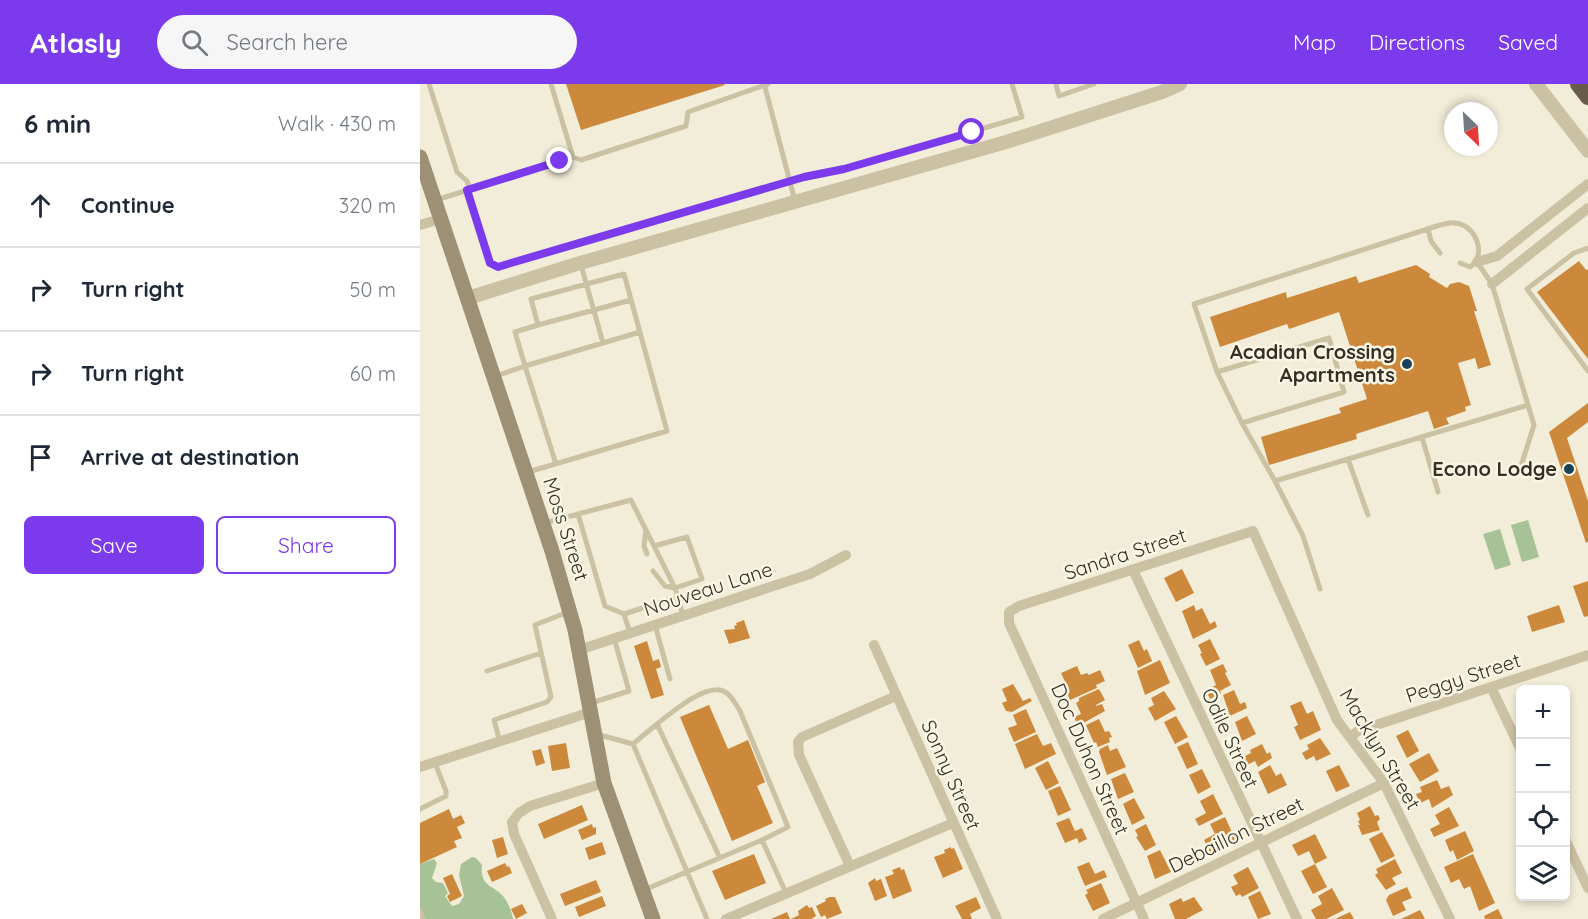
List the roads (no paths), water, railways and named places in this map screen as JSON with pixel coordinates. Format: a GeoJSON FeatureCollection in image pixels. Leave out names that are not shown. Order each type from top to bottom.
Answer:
{"type":"FeatureCollection","features":[{"type":"Feature","properties":{"kind":"highway"},"geometry":{"type":"LineString","coordinates":[[1578,84],[1588,97]]}},
{"type":"Feature","properties":{"kind":"main road","name":"Moss Street"},"geometry":{"type":"LineString","coordinates":[[420,157],[543,523],[570,611],[604,783],[653,919]]}},
{"type":"Feature","properties":{"kind":"street"},"geometry":{"type":"LineString","coordinates":[[468,298],[580,263],[1015,140],[1180,84]]}},
{"type":"Feature","properties":{"kind":"street"},"geometry":{"type":"LineString","coordinates":[[1536,84],[1588,151]]}},
{"type":"Feature","properties":{"kind":"street"},"geometry":{"type":"LineString","coordinates":[[1478,262],[1497,256],[1588,184]]}},
{"type":"Feature","properties":{"kind":"street"},"geometry":{"type":"LineString","coordinates":[[1492,284],[1588,208]]}},
{"type":"Feature","properties":{"kind":"street"},"geometry":{"type":"LineString","coordinates":[[420,225],[441,219]]}},
{"type":"Feature","properties":{"kind":"street","name":"Sandra Street"},"geometry":{"type":"LineString","coordinates":[[1009,612],[1019,606],[1253,531]]}},
{"type":"Feature","properties":{"kind":"street","name":"Macklyn Street"},"geometry":{"type":"LineString","coordinates":[[1253,531],[1337,720],[1384,783],[1450,919]]}},
{"type":"Feature","properties":{"kind":"street","name":"Nouveau Lane"},"geometry":{"type":"LineString","coordinates":[[579,650],[810,574],[846,555]]}},
{"type":"Feature","properties":{"kind":"street","name":"Odile Street"},"geometry":{"type":"LineString","coordinates":[[1133,570],[1297,919]]}},
{"type":"Feature","properties":{"kind":"street","name":"Doc Duhon Street"},"geometry":{"type":"LineString","coordinates":[[1009,612],[1009,623],[1144,919]]}},
{"type":"Feature","properties":{"kind":"street","name":"Sonny Street"},"geometry":{"type":"LineString","coordinates":[[874,645],[997,919]]}},
{"type":"Feature","properties":{"kind":"street","name":"Peggy Street"},"geometry":{"type":"LineString","coordinates":[[1350,737],[1358,731],[1588,655]]}},
{"type":"Feature","properties":{"kind":"street"},"geometry":{"type":"LineString","coordinates":[[1491,687],[1517,739]]}},
{"type":"Feature","properties":{"kind":"street"},"geometry":{"type":"LineString","coordinates":[[850,866],[799,754],[798,742],[802,737],[896,696]]}},
{"type":"Feature","properties":{"kind":"street"},"geometry":{"type":"LineString","coordinates":[[420,767],[500,742],[590,708]]}},
{"type":"Feature","properties":{"kind":"street"},"geometry":{"type":"LineString","coordinates":[[552,919],[514,834],[512,822],[519,813],[530,806],[604,783]]}},
{"type":"Feature","properties":{"kind":"street","name":"Debaillon Street"},"geometry":{"type":"LineString","coordinates":[[1103,919],[1384,783]]}},
{"type":"Feature","properties":{"kind":"street"},"geometry":{"type":"LineString","coordinates":[[726,919],[953,823]]}},
{"type":"Feature","properties":{"kind":"street"},"geometry":{"type":"LineString","coordinates":[[1568,847],[1588,888]]}},
{"type":"Feature","properties":{"kind":"lane"},"geometry":{"type":"LineString","coordinates":[[429,84],[458,172],[467,180],[490,263],[498,267],[1022,117],[1012,84]]}},
{"type":"Feature","properties":{"kind":"lane"},"geometry":{"type":"LineString","coordinates":[[551,84],[573,157]]}},
{"type":"Feature","properties":{"kind":"lane"},"geometry":{"type":"LineString","coordinates":[[1056,84],[1059,96],[1094,84]]}},
{"type":"Feature","properties":{"kind":"lane"},"geometry":{"type":"LineString","coordinates":[[434,200],[573,157],[581,160],[686,126],[688,112],[767,85],[796,202]]}},
{"type":"Feature","properties":{"kind":"lane"},"geometry":{"type":"LineString","coordinates":[[1320,589],[1302,536],[1217,372],[1194,304],[1428,229],[1456,223],[1468,227],[1475,237],[1480,252],[1478,262],[1492,284],[1534,424],[1521,466]]}},
{"type":"Feature","properties":{"kind":"lane"},"geometry":{"type":"LineString","coordinates":[[1428,229],[1431,241],[1440,253]]}},
{"type":"Feature","properties":{"kind":"lane"},"geometry":{"type":"LineString","coordinates":[[1588,248],[1574,253],[1527,289],[1588,371]]}},
{"type":"Feature","properties":{"kind":"lane"},"geometry":{"type":"LineString","coordinates":[[1460,263],[1470,267],[1478,262]]}},
{"type":"Feature","properties":{"kind":"lane"},"geometry":{"type":"LineString","coordinates":[[580,263],[603,343]]}},
{"type":"Feature","properties":{"kind":"lane"},"geometry":{"type":"LineString","coordinates":[[526,473],[667,431],[624,274],[531,299],[538,325]]}},
{"type":"Feature","properties":{"kind":"lane"},"geometry":{"type":"LineString","coordinates":[[556,464],[515,332],[631,300]]}},
{"type":"Feature","properties":{"kind":"lane"},"geometry":{"type":"LineString","coordinates":[[494,376],[640,332]]}},
{"type":"Feature","properties":{"kind":"lane"},"geometry":{"type":"LineString","coordinates":[[1217,372],[1329,338],[1344,392],[1242,423]]}},
{"type":"Feature","properties":{"kind":"lane"},"geometry":{"type":"LineString","coordinates":[[1275,481],[1528,405]]}},
{"type":"Feature","properties":{"kind":"lane"},"geometry":{"type":"LineString","coordinates":[[1422,437],[1438,492]]}},
{"type":"Feature","properties":{"kind":"lane"},"geometry":{"type":"LineString","coordinates":[[1348,459],[1368,515]]}},
{"type":"Feature","properties":{"kind":"lane"},"geometry":{"type":"LineString","coordinates":[[543,523],[631,500],[675,588],[683,616]]}},
{"type":"Feature","properties":{"kind":"lane"},"geometry":{"type":"LineString","coordinates":[[578,514],[605,606],[624,614],[677,597]]}},
{"type":"Feature","properties":{"kind":"lane"},"geometry":{"type":"LineString","coordinates":[[646,530],[644,546],[647,555]]}},
{"type":"Feature","properties":{"kind":"lane"},"geometry":{"type":"LineString","coordinates":[[652,571],[665,586],[675,588],[702,579],[687,537],[654,546]]}},
{"type":"Feature","properties":{"kind":"lane"},"geometry":{"type":"LineString","coordinates":[[500,742],[494,720],[548,702],[551,697],[535,625],[570,611]]}},
{"type":"Feature","properties":{"kind":"lane"},"geometry":{"type":"LineString","coordinates":[[624,614],[630,633]]}},
{"type":"Feature","properties":{"kind":"lane"},"geometry":{"type":"LineString","coordinates":[[654,625],[670,679]]}},
{"type":"Feature","properties":{"kind":"lane"},"geometry":{"type":"LineString","coordinates":[[590,708],[629,691],[614,638]]}},
{"type":"Feature","properties":{"kind":"lane"},"geometry":{"type":"LineString","coordinates":[[487,671],[541,653]]}},
{"type":"Feature","properties":{"kind":"lane"},"geometry":{"type":"LineString","coordinates":[[633,744],[678,706],[707,692],[720,690],[731,696],[740,711],[788,826],[762,840],[643,891]]}},
{"type":"Feature","properties":{"kind":"lane"},"geometry":{"type":"LineString","coordinates":[[657,724],[720,858]]}},
{"type":"Feature","properties":{"kind":"lane"},"geometry":{"type":"LineString","coordinates":[[595,734],[633,744]]}},
{"type":"Feature","properties":{"kind":"lane"},"geometry":{"type":"LineString","coordinates":[[633,744],[707,919]]}},
{"type":"Feature","properties":{"kind":"lane"},"geometry":{"type":"LineString","coordinates":[[420,809],[446,796],[435,763]]}},
{"type":"Feature","properties":{"kind":"lane"},"geometry":{"type":"LineString","coordinates":[[762,840],[786,893]]}},
{"type":"Feature","properties":{"kind":"lane"},"geometry":{"type":"LineString","coordinates":[[420,911],[423,919]]}},
{"type":"Feature","properties":{"kind":"place","name":"Acadian Crossing Apartments"},"geometry":{"type":"Point","coordinates":[1407,364]}},
{"type":"Feature","properties":{"kind":"place","name":"Econo Lodge"},"geometry":{"type":"Point","coordinates":[1569,469]}}]}
